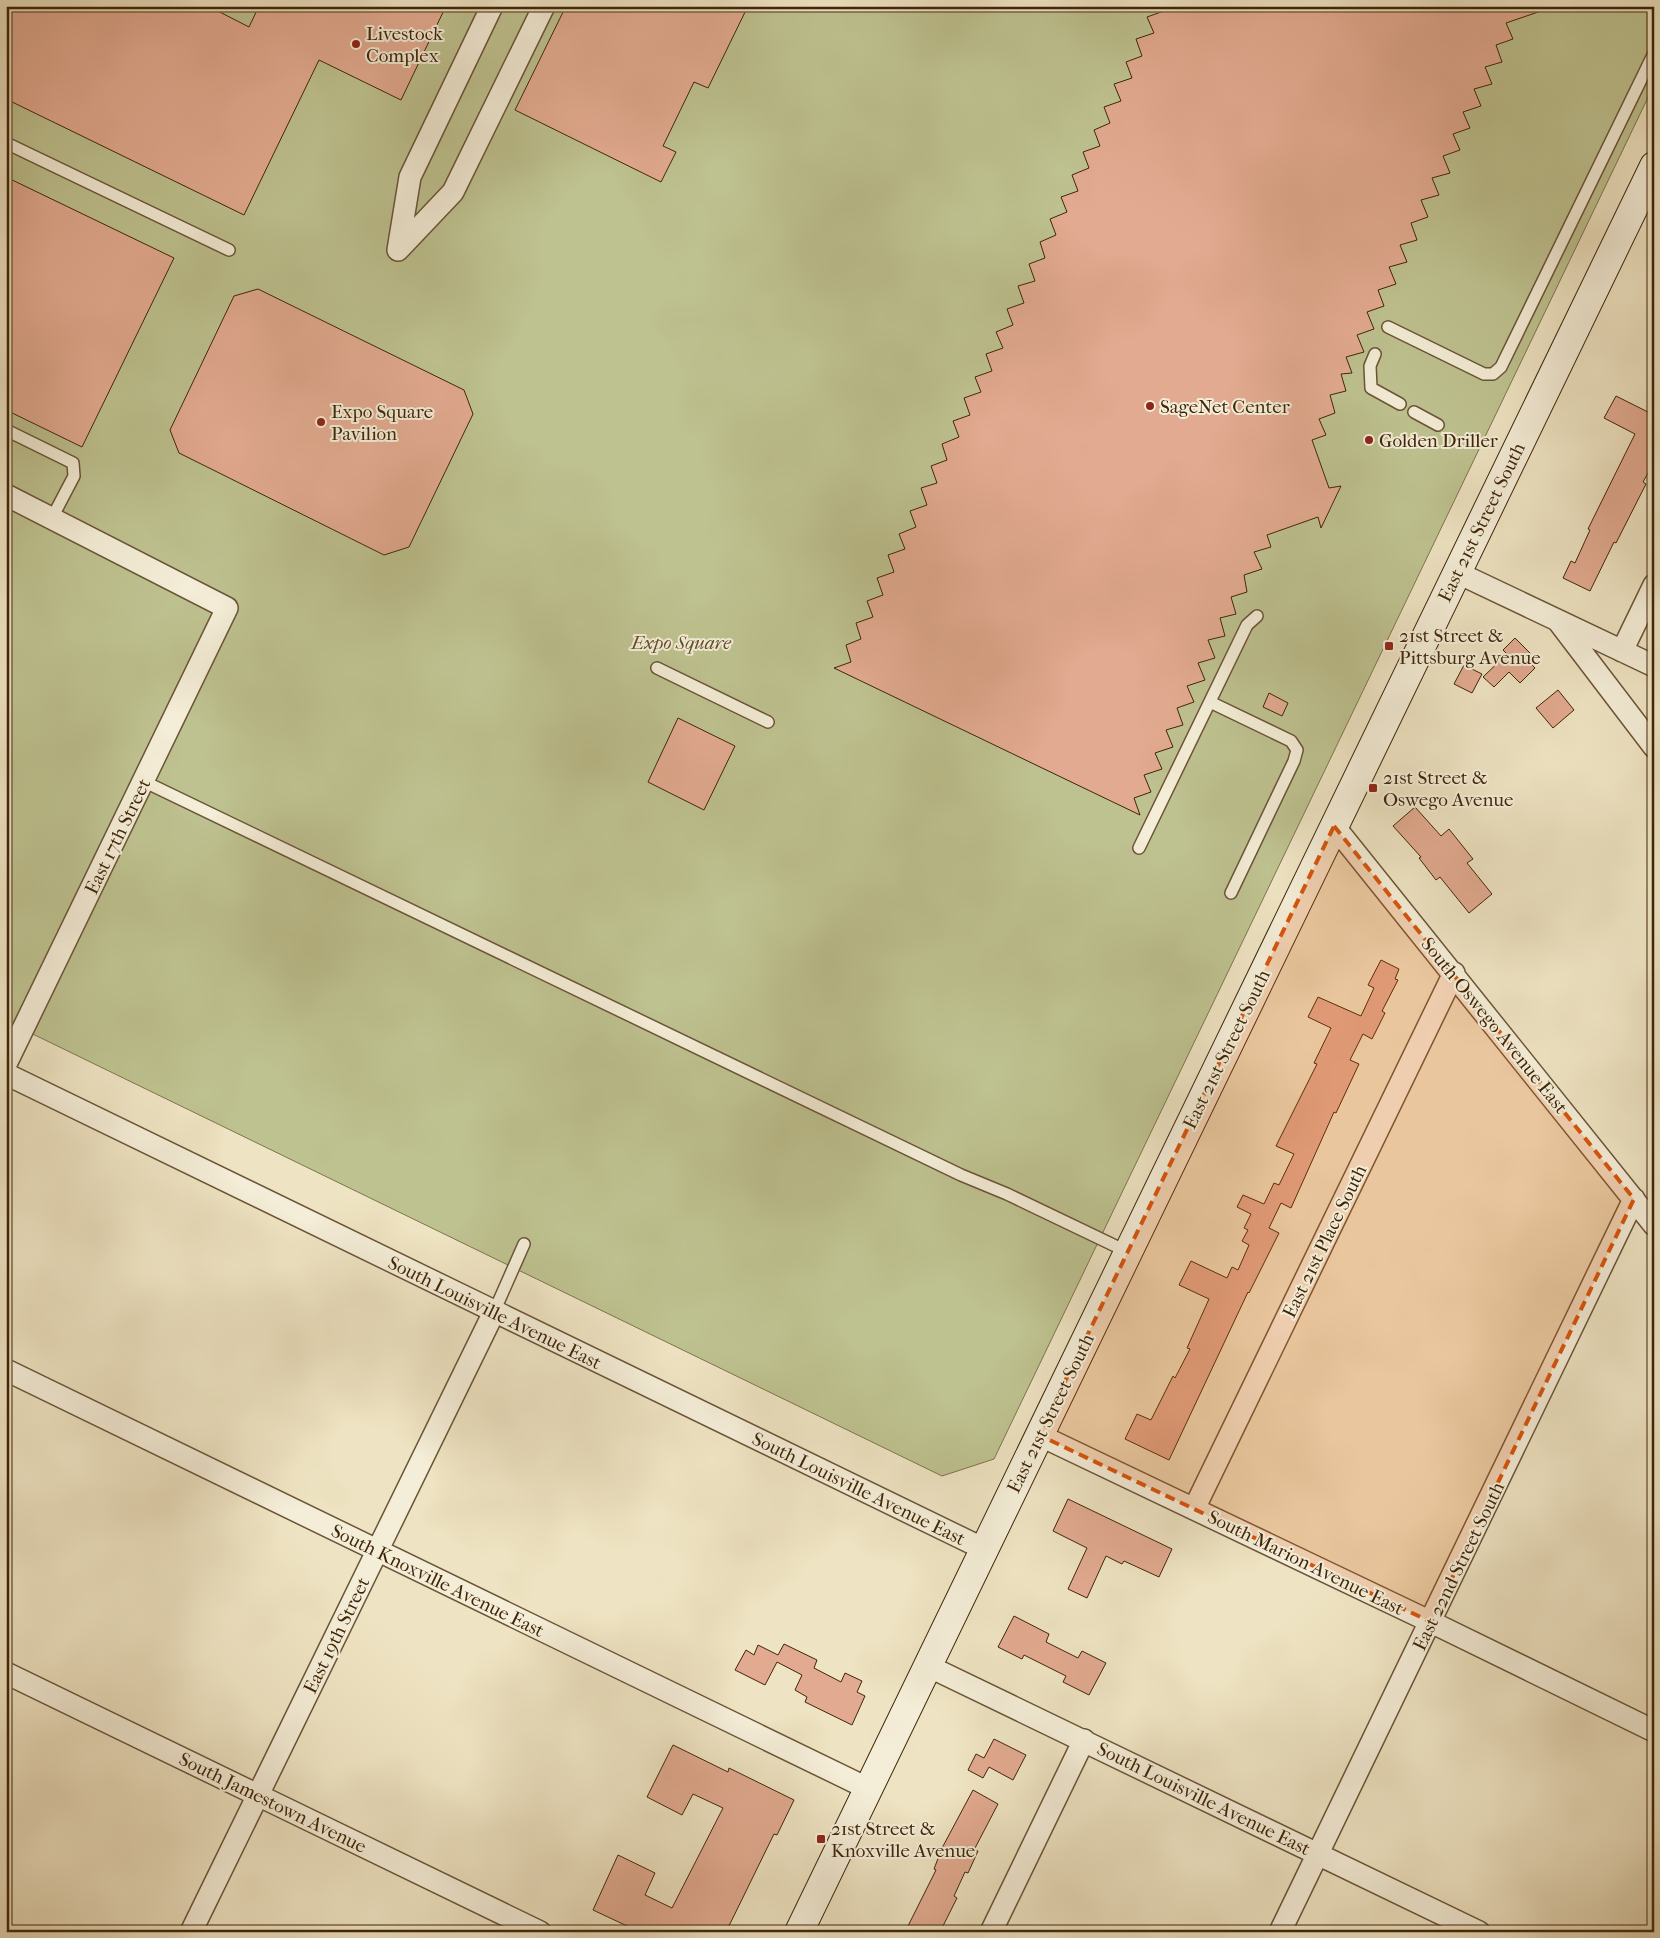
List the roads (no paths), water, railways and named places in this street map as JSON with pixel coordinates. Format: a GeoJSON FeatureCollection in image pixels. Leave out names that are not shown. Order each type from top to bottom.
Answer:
{"type":"FeatureCollection","features":[{"type":"Feature","properties":{"kind":"main road","name":"East 21st Street South"},"geometry":{"type":"LineString","coordinates":[[799,1932],[1654,166]]}},
{"type":"Feature","properties":{"kind":"street"},"geometry":{"type":"LineString","coordinates":[[492,6],[410,177],[398,250],[453,192],[544,6]]}},
{"type":"Feature","properties":{"kind":"street"},"geometry":{"type":"LineString","coordinates":[[6,495],[52,518]]}},
{"type":"Feature","properties":{"kind":"street","name":"East 17th Street"},"geometry":{"type":"LineString","coordinates":[[6,1064],[227,608],[52,518]]}},
{"type":"Feature","properties":{"kind":"street"},"geometry":{"type":"LineString","coordinates":[[1456,572],[1654,666]]}},
{"type":"Feature","properties":{"kind":"street"},"geometry":{"type":"LineString","coordinates":[[1622,651],[1654,585]]}},
{"type":"Feature","properties":{"kind":"street"},"geometry":{"type":"LineString","coordinates":[[1554,617],[1654,747]]}},
{"type":"Feature","properties":{"kind":"street","name":"South Oswego Avenue East"},"geometry":{"type":"LineString","coordinates":[[1334,826],[1454,973],[1654,1225]]}},
{"type":"Feature","properties":{"kind":"street","name":"East 21st Place South"},"geometry":{"type":"LineString","coordinates":[[1194,1509],[1454,973]]}},
{"type":"Feature","properties":{"kind":"street","name":"South Louisville Avenue East"},"geometry":{"type":"LineString","coordinates":[[6,1074],[984,1548]]}},
{"type":"Feature","properties":{"kind":"street","name":"East 22nd Street South"},"geometry":{"type":"LineString","coordinates":[[1280,1932],[1634,1199]]}},
{"type":"Feature","properties":{"kind":"street","name":"East 19th Street"},"geometry":{"type":"LineString","coordinates":[[191,1932],[494,1312]]}},
{"type":"Feature","properties":{"kind":"street","name":"South Knoxville Avenue East"},"geometry":{"type":"LineString","coordinates":[[6,1370],[869,1789]]}},
{"type":"Feature","properties":{"kind":"street","name":"South Marion Avenue East"},"geometry":{"type":"LineString","coordinates":[[1039,1435],[1431,1622],[1654,1731]]}},
{"type":"Feature","properties":{"kind":"street","name":"South Louisville Avenue East"},"geometry":{"type":"LineString","coordinates":[[928,1666],[1319,1853],[1479,1932]]}},
{"type":"Feature","properties":{"kind":"street","name":"South Jamestown Avenue"},"geometry":{"type":"LineString","coordinates":[[6,1673],[540,1932]]}},
{"type":"Feature","properties":{"kind":"street"},"geometry":{"type":"LineString","coordinates":[[991,1932],[1084,1740]]}},
{"type":"Feature","properties":{"kind":"lane"},"geometry":{"type":"LineString","coordinates":[[1388,326],[1484,374],[1494,374],[1501,367],[1654,53]]}},
{"type":"Feature","properties":{"kind":"lane"},"geometry":{"type":"LineString","coordinates":[[6,143],[229,250]]}},
{"type":"Feature","properties":{"kind":"lane"},"geometry":{"type":"LineString","coordinates":[[1375,354],[1369,371],[1370,388],[1400,404]]}},
{"type":"Feature","properties":{"kind":"lane"},"geometry":{"type":"LineString","coordinates":[[1414,412],[1438,425]]}},
{"type":"Feature","properties":{"kind":"lane"},"geometry":{"type":"LineString","coordinates":[[6,430],[73,463],[74,476],[52,518]]}},
{"type":"Feature","properties":{"kind":"lane"},"geometry":{"type":"LineString","coordinates":[[1139,848],[1247,625],[1257,616]]}},
{"type":"Feature","properties":{"kind":"lane"},"geometry":{"type":"LineString","coordinates":[[656,668],[768,722]]}},
{"type":"Feature","properties":{"kind":"lane"},"geometry":{"type":"LineString","coordinates":[[1210,702],[1291,741],[1297,750],[1294,761],[1231,893]]}},
{"type":"Feature","properties":{"kind":"lane"},"geometry":{"type":"LineString","coordinates":[[143,781],[961,1175],[1007,1194],[1128,1252]]}},
{"type":"Feature","properties":{"kind":"lane"},"geometry":{"type":"LineString","coordinates":[[494,1312],[524,1244]]}},
{"type":"Feature","properties":{"kind":"place","name":"Livestock Complex"},"geometry":{"type":"Point","coordinates":[356,44]}},
{"type":"Feature","properties":{"kind":"place","name":"SageNet Center"},"geometry":{"type":"Point","coordinates":[1150,406]}},
{"type":"Feature","properties":{"kind":"place","name":"Expo Square Pavilion"},"geometry":{"type":"Point","coordinates":[321,422]}},
{"type":"Feature","properties":{"kind":"place","name":"Golden Driller"},"geometry":{"type":"Point","coordinates":[1369,440]}},
{"type":"Feature","properties":{"kind":"place","name":"21st Street & Pittsburg Avenue"},"geometry":{"type":"Point","coordinates":[1389,646]}},
{"type":"Feature","properties":{"kind":"place","name":"21st Street & Oswego Avenue"},"geometry":{"type":"Point","coordinates":[1373,788]}},
{"type":"Feature","properties":{"kind":"place","name":"21st Street & Knoxville Avenue"},"geometry":{"type":"Point","coordinates":[821,1839]}},
{"type":"Feature","properties":{"kind":"park label","name":"Expo Square"},"geometry":{"type":"Point","coordinates":[681,642]}}]}
